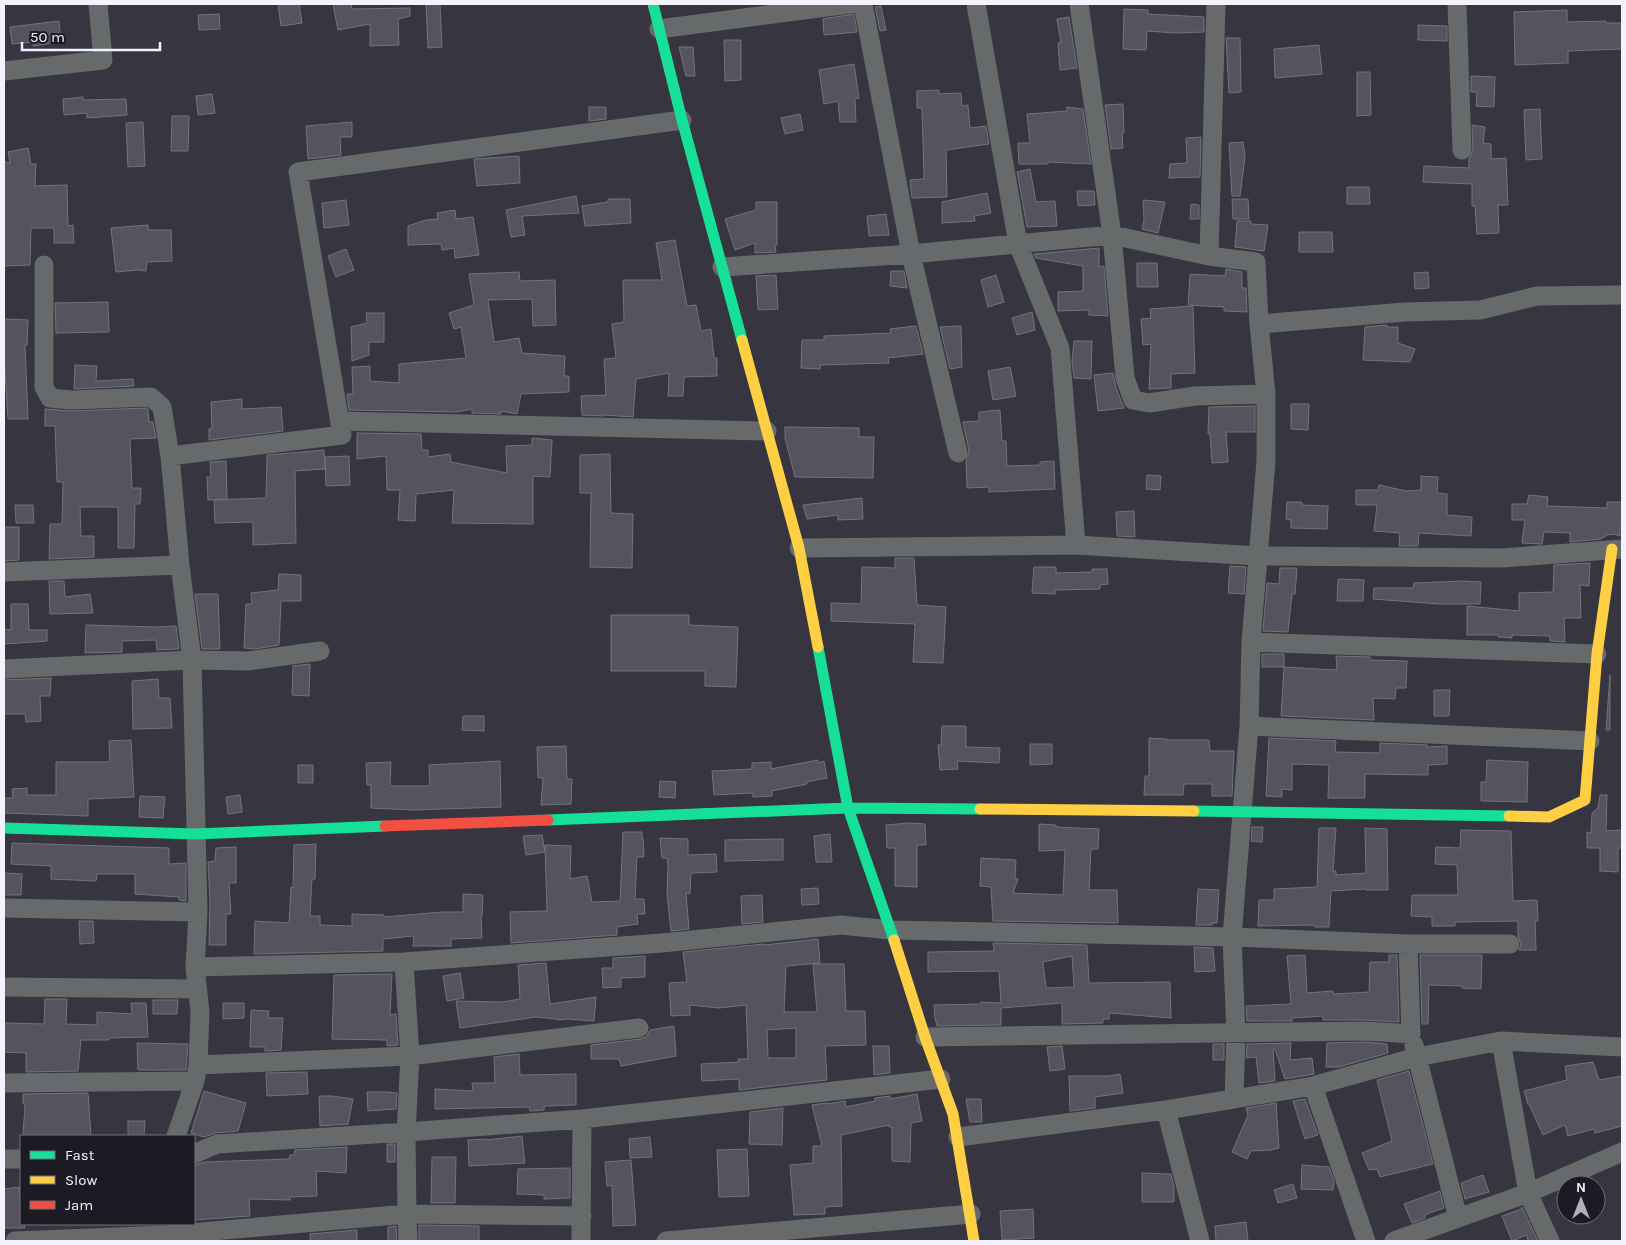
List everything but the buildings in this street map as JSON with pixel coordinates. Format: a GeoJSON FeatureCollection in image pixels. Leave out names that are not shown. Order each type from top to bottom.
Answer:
{"type":"FeatureCollection","features":[{"type":"Feature","properties":{"kind":"street"},"geometry":{"type":"LineString","coordinates":[[4,71],[103,60],[98,4]]}},
{"type":"Feature","properties":{"kind":"street"},"geometry":{"type":"LineString","coordinates":[[653,4],[682,120],[799,548],[848,808],[953,1114],[974,1241]]}},
{"type":"Feature","properties":{"kind":"street"},"geometry":{"type":"LineString","coordinates":[[660,29],[850,4]]}},
{"type":"Feature","properties":{"kind":"street"},"geometry":{"type":"LineString","coordinates":[[863,4],[911,254],[958,453]]}},
{"type":"Feature","properties":{"kind":"street"},"geometry":{"type":"LineString","coordinates":[[976,4],[1018,244],[1060,348],[1076,545]]}},
{"type":"Feature","properties":{"kind":"street"},"geometry":{"type":"LineString","coordinates":[[1079,4],[1112,235],[1125,378],[1133,400],[1149,403],[1196,396],[1266,394]]}},
{"type":"Feature","properties":{"kind":"street"},"geometry":{"type":"LineString","coordinates":[[1210,256],[1216,4]]}},
{"type":"Feature","properties":{"kind":"street"},"geometry":{"type":"LineString","coordinates":[[1457,4],[1462,150]]}},
{"type":"Feature","properties":{"kind":"street"},"geometry":{"type":"LineString","coordinates":[[170,456],[342,435],[298,172],[682,120]]}},
{"type":"Feature","properties":{"kind":"street"},"geometry":{"type":"LineString","coordinates":[[722,267],[911,254],[1112,235],[1210,256],[1256,262],[1259,324],[1266,394],[1266,461],[1251,642],[1249,726],[1232,937],[1236,1034],[1234,1098]]}},
{"type":"Feature","properties":{"kind":"street"},"geometry":{"type":"LineString","coordinates":[[44,265],[44,387],[50,398],[71,400],[151,397],[162,407],[170,456],[180,564],[192,660],[198,912],[195,967],[200,1012],[197,1073],[176,1135]]}},
{"type":"Feature","properties":{"kind":"street"},"geometry":{"type":"LineString","coordinates":[[1259,324],[1404,312],[1480,310],[1537,296],[1622,295]]}},
{"type":"Feature","properties":{"kind":"street"},"geometry":{"type":"LineString","coordinates":[[340,421],[767,431]]}},
{"type":"Feature","properties":{"kind":"street"},"geometry":{"type":"LineString","coordinates":[[4,828],[195,834],[848,808],[1241,811],[1549,817],[1585,800],[1597,654],[1617,549],[1502,558],[1258,556],[1076,545],[799,548]]}},
{"type":"Feature","properties":{"kind":"street"},"geometry":{"type":"LineString","coordinates":[[4,572],[180,564]]}},
{"type":"Feature","properties":{"kind":"street"},"geometry":{"type":"LineString","coordinates":[[1251,642],[1597,654]]}},
{"type":"Feature","properties":{"kind":"street"},"geometry":{"type":"LineString","coordinates":[[4,669],[192,660],[248,661],[320,651]]}},
{"type":"Feature","properties":{"kind":"street"},"geometry":{"type":"LineString","coordinates":[[1249,726],[1590,741]]}},
{"type":"Feature","properties":{"kind":"street"},"geometry":{"type":"LineString","coordinates":[[4,908],[198,912]]}},
{"type":"Feature","properties":{"kind":"street"},"geometry":{"type":"LineString","coordinates":[[195,967],[404,962],[662,943],[841,925],[891,930],[1232,937],[1408,944],[1510,944]]}},
{"type":"Feature","properties":{"kind":"street"},"geometry":{"type":"LineString","coordinates":[[1408,944],[1411,1034],[1458,1218]]}},
{"type":"Feature","properties":{"kind":"street"},"geometry":{"type":"LineString","coordinates":[[404,962],[410,1056],[406,1132],[408,1241]]}},
{"type":"Feature","properties":{"kind":"street"},"geometry":{"type":"LineString","coordinates":[[4,987],[197,989]]}},
{"type":"Feature","properties":{"kind":"street"},"geometry":{"type":"LineString","coordinates":[[4,1083],[197,1073],[410,1056],[639,1028]]}},
{"type":"Feature","properties":{"kind":"street"},"geometry":{"type":"LineString","coordinates":[[925,1037],[1367,1031],[1411,1034]]}},
{"type":"Feature","properties":{"kind":"street"},"geometry":{"type":"LineString","coordinates":[[1501,1041],[1528,1193],[1550,1241]]}},
{"type":"Feature","properties":{"kind":"street"},"geometry":{"type":"LineString","coordinates":[[958,1137],[1166,1110],[1313,1086],[1417,1057],[1501,1041],[1622,1046]]}},
{"type":"Feature","properties":{"kind":"street"},"geometry":{"type":"LineString","coordinates":[[195,1154],[217,1144],[582,1119],[941,1079]]}},
{"type":"Feature","properties":{"kind":"street"},"geometry":{"type":"LineString","coordinates":[[1313,1086],[1366,1241]]}},
{"type":"Feature","properties":{"kind":"street"},"geometry":{"type":"LineString","coordinates":[[1166,1110],[1200,1241]]}},
{"type":"Feature","properties":{"kind":"street"},"geometry":{"type":"LineString","coordinates":[[581,1241],[582,1119]]}},
{"type":"Feature","properties":{"kind":"street"},"geometry":{"type":"LineString","coordinates":[[1394,1241],[1528,1193],[1622,1152]]}},
{"type":"Feature","properties":{"kind":"street"},"geometry":{"type":"LineString","coordinates":[[4,1159],[20,1159]]}},
{"type":"Feature","properties":{"kind":"street"},"geometry":{"type":"LineString","coordinates":[[15,1241],[167,1233],[407,1214],[582,1216]]}},
{"type":"Feature","properties":{"kind":"street"},"geometry":{"type":"LineString","coordinates":[[666,1241],[971,1214]]}},
{"type":"Feature","properties":{"kind":"traffic: fast"},"geometry":{"type":"LineString","coordinates":[[653,4],[682,120],[742,340]]}},
{"type":"Feature","properties":{"kind":"traffic: fast"},"geometry":{"type":"LineString","coordinates":[[818,647],[848,808],[894,940]]}},
{"type":"Feature","properties":{"kind":"traffic: fast"},"geometry":{"type":"LineString","coordinates":[[548,820],[848,808],[980,809]]}},
{"type":"Feature","properties":{"kind":"traffic: fast"},"geometry":{"type":"LineString","coordinates":[[1194,811],[1509,816]]}},
{"type":"Feature","properties":{"kind":"traffic: fast"},"geometry":{"type":"LineString","coordinates":[[4,828],[195,834],[385,826]]}},
{"type":"Feature","properties":{"kind":"traffic: slow"},"geometry":{"type":"LineString","coordinates":[[742,340],[799,548],[818,647]]}},
{"type":"Feature","properties":{"kind":"traffic: slow"},"geometry":{"type":"LineString","coordinates":[[1509,816],[1549,817],[1585,800],[1597,654],[1612,549]]}},
{"type":"Feature","properties":{"kind":"traffic: slow"},"geometry":{"type":"LineString","coordinates":[[980,809],[1194,811]]}},
{"type":"Feature","properties":{"kind":"traffic: slow"},"geometry":{"type":"LineString","coordinates":[[894,940],[925,1037],[953,1114],[974,1241]]}},
{"type":"Feature","properties":{"kind":"traffic: jam"},"geometry":{"type":"LineString","coordinates":[[385,826],[548,820]]}}]}
